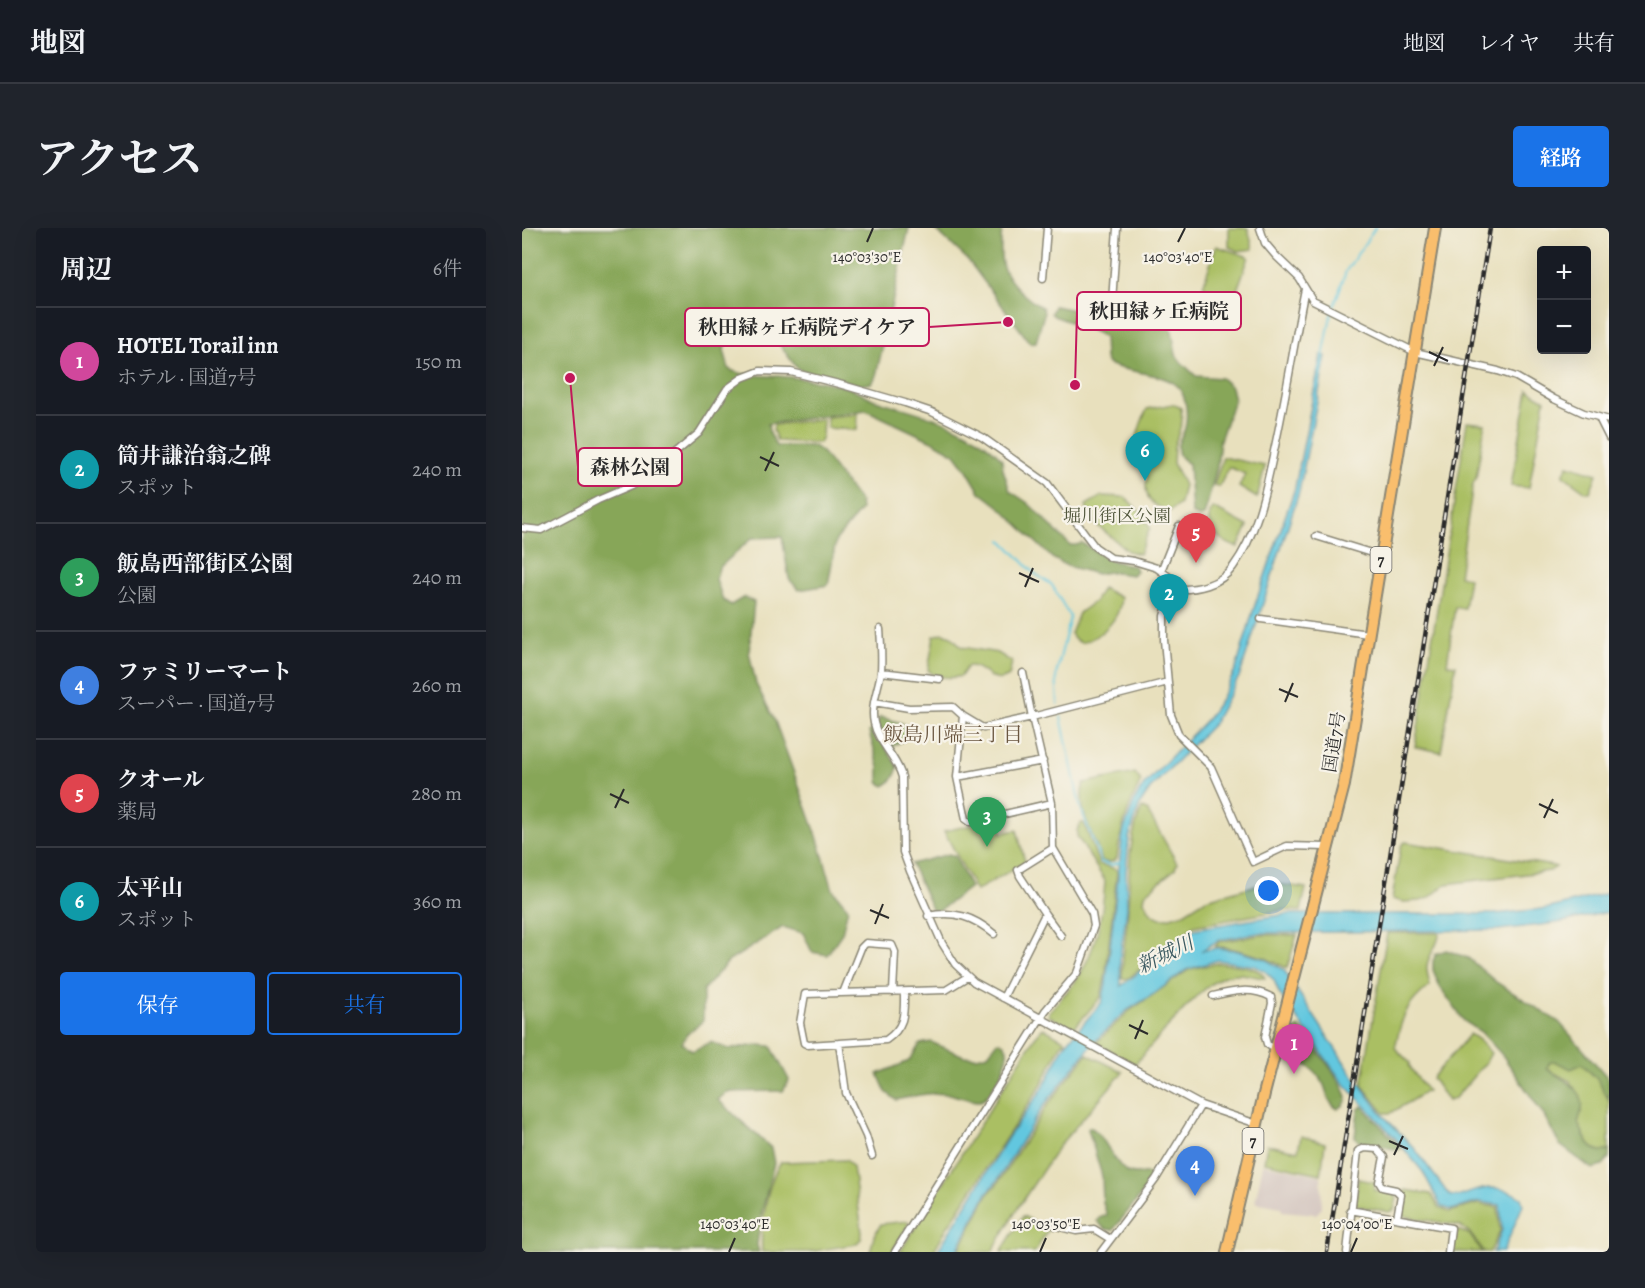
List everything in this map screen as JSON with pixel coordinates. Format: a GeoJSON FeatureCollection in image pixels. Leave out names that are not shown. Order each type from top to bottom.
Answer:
{"type":"FeatureCollection","features":[{"type":"Feature","properties":{"kind":"highway","name":"国道7号"},"geometry":{"type":"LineString","coordinates":[[1227,1252],[1257,1124],[1344,785],[1435,228]]}},
{"type":"Feature","properties":{"kind":"street"},"geometry":{"type":"LineString","coordinates":[[1043,278],[1047,228]]}},
{"type":"Feature","properties":{"kind":"street"},"geometry":{"type":"LineString","coordinates":[[1110,304],[1112,302],[1117,228]]}},
{"type":"Feature","properties":{"kind":"street"},"geometry":{"type":"LineString","coordinates":[[1260,228],[1265,243],[1305,287],[1313,301],[1415,352],[1516,377],[1554,399],[1609,420]]}},
{"type":"Feature","properties":{"kind":"street"},"geometry":{"type":"LineString","coordinates":[[1176,589],[1193,590],[1214,583],[1225,575],[1239,557],[1252,529],[1266,486],[1288,387],[1305,287]]}},
{"type":"Feature","properties":{"kind":"street"},"geometry":{"type":"LineString","coordinates":[[522,528],[541,530],[598,500],[631,486],[650,474],[699,433],[727,389],[742,378],[760,371],[791,372],[886,397],[932,412],[982,436],[1047,483],[1095,547],[1111,558],[1134,561],[1161,571],[1172,579],[1176,589]]}},
{"type":"Feature","properties":{"kind":"street"},"geometry":{"type":"LineString","coordinates":[[1599,418],[1609,438]]}},
{"type":"Feature","properties":{"kind":"street"},"geometry":{"type":"LineString","coordinates":[[1161,571],[1179,526]]}},
{"type":"Feature","properties":{"kind":"street"},"geometry":{"type":"LineString","coordinates":[[1316,536],[1382,556]]}},
{"type":"Feature","properties":{"kind":"street"},"geometry":{"type":"LineString","coordinates":[[1176,589],[1164,616],[1164,640],[1172,715],[1179,735],[1211,767],[1253,862],[1287,846],[1327,847]]}},
{"type":"Feature","properties":{"kind":"street"},"geometry":{"type":"LineString","coordinates":[[1260,619],[1368,634]]}},
{"type":"Feature","properties":{"kind":"street"},"geometry":{"type":"LineString","coordinates":[[880,629],[881,672],[874,702],[874,725],[887,750],[899,766],[902,777],[903,852],[928,916],[955,964],[967,977],[1003,998],[1201,1105],[1257,1124]]}},
{"type":"Feature","properties":{"kind":"street"},"geometry":{"type":"LineString","coordinates":[[881,672],[940,679]]}},
{"type":"Feature","properties":{"kind":"street"},"geometry":{"type":"LineString","coordinates":[[895,1252],[1045,1011],[1077,972],[1094,926],[1092,914],[1053,848],[1052,803],[1023,673]]}},
{"type":"Feature","properties":{"kind":"street"},"geometry":{"type":"LineString","coordinates":[[874,702],[909,708],[952,707],[983,728],[1168,682]]}},
{"type":"Feature","properties":{"kind":"street"},"geometry":{"type":"LineString","coordinates":[[963,716],[957,777],[966,819],[970,822],[1052,803]]}},
{"type":"Feature","properties":{"kind":"street"},"geometry":{"type":"LineString","coordinates":[[957,777],[1043,761]]}},
{"type":"Feature","properties":{"kind":"street"},"geometry":{"type":"LineString","coordinates":[[1053,848],[1018,870],[1061,936]]}},
{"type":"Feature","properties":{"kind":"street"},"geometry":{"type":"LineString","coordinates":[[928,916],[942,913],[970,917],[981,922],[994,934]]}},
{"type":"Feature","properties":{"kind":"street"},"geometry":{"type":"LineString","coordinates":[[1003,998],[1045,914]]}},
{"type":"Feature","properties":{"kind":"street"},"geometry":{"type":"LineString","coordinates":[[843,993],[861,948],[866,943],[892,945],[895,952],[893,992]]}},
{"type":"Feature","properties":{"kind":"street"},"geometry":{"type":"LineString","coordinates":[[904,992],[904,1014],[896,1032],[886,1040],[808,1045],[804,1042],[800,1023],[805,994],[946,990],[967,977]]}},
{"type":"Feature","properties":{"kind":"street"},"geometry":{"type":"LineString","coordinates":[[1213,996],[1237,990],[1271,997],[1272,1003],[1265,1037],[1267,1044],[1276,1050]]}},
{"type":"Feature","properties":{"kind":"street"},"geometry":{"type":"LineString","coordinates":[[840,1043],[846,1094],[866,1136],[872,1156]]}},
{"type":"Feature","properties":{"kind":"street"},"geometry":{"type":"LineString","coordinates":[[1101,1252],[1156,1179],[1201,1105]]}},
{"type":"Feature","properties":{"kind":"street"},"geometry":{"type":"LineString","coordinates":[[1347,1252],[1358,1151],[1365,1148],[1377,1149],[1384,1157],[1379,1182],[1382,1187],[1396,1190],[1401,1195],[1397,1218]]}},
{"type":"Feature","properties":{"kind":"street"},"geometry":{"type":"LineString","coordinates":[[1350,1210],[1451,1228],[1448,1252]]}},
{"type":"Feature","properties":{"kind":"street"},"geometry":{"type":"LineString","coordinates":[[1056,1226],[1076,1231],[1094,1229],[1110,1239]]}},
{"type":"Feature","properties":{"kind":"shaded area"},"geometry":{"type":"Polygon","coordinates":[[[1263,1164],[1321,1176],[1322,1208],[1316,1214],[1282,1211],[1281,1207],[1255,1202],[1263,1164]]]}},
{"type":"Feature","properties":{"kind":"green space"},"geometry":{"type":"Polygon","coordinates":[[[522,228],[909,228],[876,376],[872,383],[860,385],[800,370],[759,316],[751,311],[741,315],[731,329],[724,350],[729,369],[744,374],[836,384],[875,400],[926,415],[959,428],[989,447],[1002,459],[1010,491],[1028,503],[1070,545],[1082,543],[1109,560],[1134,566],[1136,571],[1132,575],[1109,572],[1097,574],[1067,566],[1052,558],[1001,508],[980,492],[955,454],[866,410],[768,424],[776,446],[814,446],[822,452],[860,502],[861,510],[836,540],[828,585],[799,590],[789,579],[782,537],[752,538],[719,568],[716,579],[723,600],[731,605],[744,597],[754,602],[749,652],[756,684],[775,721],[817,836],[833,890],[848,908],[842,933],[827,955],[812,952],[803,933],[783,927],[729,961],[703,990],[703,1021],[687,1034],[682,1043],[692,1051],[711,1042],[728,1049],[759,1045],[771,1046],[789,1080],[783,1091],[727,1092],[718,1100],[771,1148],[774,1163],[761,1216],[757,1245],[759,1252],[522,1252],[522,228]]]}},
{"type":"Feature","properties":{"kind":"green space"},"geometry":{"type":"Polygon","coordinates":[[[934,228],[1002,228],[1001,258],[1006,273],[1020,290],[1043,308],[1044,314],[1036,342],[1030,343],[968,260],[934,228]]]}},
{"type":"Feature","properties":{"kind":"green space"},"geometry":{"type":"Polygon","coordinates":[[[1229,228],[1248,228],[1253,249],[1238,251],[1229,247],[1229,228]]]}},
{"type":"Feature","properties":{"kind":"green space"},"geometry":{"type":"Polygon","coordinates":[[[1216,246],[1249,257],[1234,298],[1203,286],[1216,246]]]}},
{"type":"Feature","properties":{"kind":"green space"},"geometry":{"type":"Polygon","coordinates":[[[1054,306],[1102,315],[1161,318],[1172,331],[1176,355],[1181,362],[1196,376],[1221,378],[1231,387],[1234,400],[1220,440],[1217,467],[1204,516],[1199,517],[1192,514],[1189,464],[1181,458],[1178,452],[1186,417],[1186,404],[1179,388],[1161,377],[1108,364],[1105,358],[1104,337],[1054,316],[1051,313],[1054,306]]]}},
{"type":"Feature","properties":{"kind":"green space"},"geometry":{"type":"Polygon","coordinates":[[[1528,390],[1545,400],[1529,488],[1511,486],[1528,390]]]}},
{"type":"Feature","properties":{"kind":"green space"},"geometry":{"type":"Polygon","coordinates":[[[1173,404],[1181,408],[1182,422],[1174,447],[1173,463],[1184,485],[1180,504],[1170,511],[1157,506],[1148,497],[1147,477],[1137,453],[1137,440],[1147,409],[1173,404]]]}},
{"type":"Feature","properties":{"kind":"green space"},"geometry":{"type":"Polygon","coordinates":[[[858,414],[857,430],[827,428],[827,417],[858,414]]]}},
{"type":"Feature","properties":{"kind":"green space"},"geometry":{"type":"Polygon","coordinates":[[[823,419],[822,436],[819,443],[777,441],[773,430],[774,425],[823,419]]]}},
{"type":"Feature","properties":{"kind":"green space"},"geometry":{"type":"Polygon","coordinates":[[[1467,422],[1485,424],[1459,576],[1469,578],[1464,608],[1455,607],[1447,664],[1456,665],[1441,752],[1415,747],[1467,422]]]}},
{"type":"Feature","properties":{"kind":"green space"},"geometry":{"type":"Polygon","coordinates":[[[1223,457],[1265,466],[1257,498],[1239,487],[1245,474],[1229,467],[1219,487],[1214,485],[1223,457]]]}},
{"type":"Feature","properties":{"kind":"green space"},"geometry":{"type":"Polygon","coordinates":[[[1568,465],[1597,474],[1590,492],[1586,492],[1563,475],[1568,465]]]}},
{"type":"Feature","properties":{"kind":"green space","name":"堀川街区公園"},"geometry":{"type":"Polygon","coordinates":[[[1102,496],[1125,497],[1143,515],[1150,528],[1139,554],[1128,551],[1090,519],[1086,505],[1102,496]]]}},
{"type":"Feature","properties":{"kind":"green space"},"geometry":{"type":"Polygon","coordinates":[[[1213,508],[1248,526],[1238,547],[1220,538],[1211,527],[1209,521],[1213,508]]]}},
{"type":"Feature","properties":{"kind":"green space"},"geometry":{"type":"Polygon","coordinates":[[[1102,588],[1121,598],[1120,606],[1113,620],[1102,632],[1081,643],[1071,634],[1079,613],[1095,601],[1102,588]]]}},
{"type":"Feature","properties":{"kind":"green space"},"geometry":{"type":"Polygon","coordinates":[[[943,633],[951,636],[962,647],[998,653],[1012,662],[1009,676],[1002,679],[992,678],[979,669],[968,666],[961,676],[957,677],[948,678],[931,673],[928,670],[934,636],[943,633]]]}},
{"type":"Feature","properties":{"kind":"green space"},"geometry":{"type":"Polygon","coordinates":[[[880,717],[902,723],[914,731],[914,734],[890,748],[886,745],[876,725],[880,717]]]}},
{"type":"Feature","properties":{"kind":"green space"},"geometry":{"type":"Polygon","coordinates":[[[872,730],[898,767],[893,778],[884,786],[879,782],[879,767],[869,732],[872,730]]]}},
{"type":"Feature","properties":{"kind":"green space"},"geometry":{"type":"Polygon","coordinates":[[[1135,773],[1141,781],[1125,818],[1117,858],[1110,862],[1102,861],[1084,813],[1082,793],[1084,783],[1135,773]]]}},
{"type":"Feature","properties":{"kind":"green space"},"geometry":{"type":"Polygon","coordinates":[[[1142,808],[1147,810],[1177,863],[1175,869],[1145,894],[1144,901],[1152,914],[1160,918],[1167,918],[1184,913],[1206,899],[1271,883],[1306,888],[1301,911],[1284,910],[1194,926],[1130,977],[1122,978],[1129,870],[1134,833],[1142,808]]]}},
{"type":"Feature","properties":{"kind":"green space"},"geometry":{"type":"Polygon","coordinates":[[[999,819],[1002,833],[1017,830],[1025,862],[976,891],[944,831],[999,819]]]}},
{"type":"Feature","properties":{"kind":"green space"},"geometry":{"type":"Polygon","coordinates":[[[1081,823],[1084,823],[1099,864],[1116,869],[1117,872],[1101,997],[1073,1029],[1049,1016],[1049,1012],[1076,981],[1090,954],[1100,918],[1105,881],[1077,836],[1081,823]]]}},
{"type":"Feature","properties":{"kind":"green space"},"geometry":{"type":"Polygon","coordinates":[[[1405,842],[1556,867],[1550,871],[1446,884],[1429,898],[1403,902],[1392,899],[1401,846],[1405,842]]]}},
{"type":"Feature","properties":{"kind":"green space"},"geometry":{"type":"Polygon","coordinates":[[[949,854],[955,856],[970,887],[940,910],[933,911],[911,864],[949,854]]]}},
{"type":"Feature","properties":{"kind":"green space"},"geometry":{"type":"Polygon","coordinates":[[[1387,933],[1439,933],[1427,966],[1430,986],[1415,999],[1405,1013],[1395,1048],[1410,1063],[1409,1066],[1427,1091],[1391,1113],[1384,1113],[1362,1085],[1387,933]]]}},
{"type":"Feature","properties":{"kind":"green space"},"geometry":{"type":"Polygon","coordinates":[[[1261,935],[1297,935],[1287,968],[1263,957],[1215,946],[1218,942],[1261,935]]]}},
{"type":"Feature","properties":{"kind":"green space"},"geometry":{"type":"Polygon","coordinates":[[[1446,950],[1468,958],[1496,982],[1559,1022],[1609,1079],[1609,1100],[1597,1079],[1582,1064],[1571,1069],[1554,1061],[1549,1063],[1547,1069],[1571,1084],[1580,1095],[1582,1109],[1578,1123],[1586,1139],[1596,1150],[1609,1151],[1609,1158],[1602,1166],[1592,1169],[1560,1145],[1543,1114],[1503,1056],[1481,1032],[1464,1021],[1440,987],[1433,970],[1436,954],[1446,950]]]}},
{"type":"Feature","properties":{"kind":"green space"},"geometry":{"type":"Polygon","coordinates":[[[1219,963],[1251,968],[1257,970],[1265,978],[1236,974],[1215,981],[1191,1002],[1135,1064],[1096,1043],[1128,1012],[1190,969],[1219,963]]]}},
{"type":"Feature","properties":{"kind":"green space"},"geometry":{"type":"Polygon","coordinates":[[[1299,1027],[1326,1062],[1345,1092],[1346,1102],[1338,1109],[1331,1103],[1322,1081],[1315,1072],[1305,1064],[1290,1060],[1288,1055],[1295,1030],[1299,1027]]]}},
{"type":"Feature","properties":{"kind":"green space"},"geometry":{"type":"Polygon","coordinates":[[[1043,1028],[1066,1041],[1061,1045],[1041,1085],[933,1252],[900,1252],[1035,1037],[1043,1028]]]}},
{"type":"Feature","properties":{"kind":"green space"},"geometry":{"type":"Polygon","coordinates":[[[1470,1034],[1491,1053],[1454,1099],[1448,1101],[1432,1078],[1470,1034]]]}},
{"type":"Feature","properties":{"kind":"green space"},"geometry":{"type":"Polygon","coordinates":[[[998,1041],[1005,1045],[1006,1062],[990,1092],[980,1101],[948,1094],[922,1095],[896,1100],[886,1092],[878,1074],[909,1061],[920,1044],[931,1042],[964,1056],[977,1057],[988,1054],[998,1041]]]}},
{"type":"Feature","properties":{"kind":"green space"},"geometry":{"type":"Polygon","coordinates":[[[1087,1054],[1123,1072],[1059,1146],[992,1252],[958,1252],[988,1194],[998,1183],[1046,1107],[1087,1054]]]}},
{"type":"Feature","properties":{"kind":"green space"},"geometry":{"type":"Polygon","coordinates":[[[1554,1061],[1571,1068],[1582,1064],[1597,1079],[1609,1100],[1609,1151],[1596,1150],[1589,1144],[1578,1123],[1582,1108],[1570,1081],[1547,1069],[1549,1063],[1554,1061]]]}},
{"type":"Feature","properties":{"kind":"green space"},"geometry":{"type":"Polygon","coordinates":[[[1362,1106],[1401,1148],[1399,1150],[1359,1142],[1355,1137],[1358,1110],[1362,1106]]]}},
{"type":"Feature","properties":{"kind":"green space"},"geometry":{"type":"Polygon","coordinates":[[[1090,1127],[1096,1131],[1117,1162],[1127,1172],[1151,1174],[1152,1181],[1113,1230],[1105,1229],[1097,1221],[1107,1215],[1103,1203],[1102,1176],[1088,1129],[1090,1127]]]}},
{"type":"Feature","properties":{"kind":"green space"},"geometry":{"type":"Polygon","coordinates":[[[1301,1136],[1325,1143],[1321,1174],[1264,1162],[1267,1145],[1298,1151],[1301,1136]]]}},
{"type":"Feature","properties":{"kind":"green space"},"geometry":{"type":"Polygon","coordinates":[[[846,1160],[853,1167],[861,1239],[856,1244],[809,1252],[762,1252],[762,1231],[768,1193],[781,1162],[846,1160]]]}},
{"type":"Feature","properties":{"kind":"green space"},"geometry":{"type":"Polygon","coordinates":[[[1358,1179],[1375,1182],[1374,1190],[1393,1193],[1397,1198],[1394,1210],[1389,1212],[1358,1206],[1355,1203],[1358,1179]]]}},
{"type":"Feature","properties":{"kind":"green space"},"geometry":{"type":"Polygon","coordinates":[[[1405,1190],[1431,1194],[1439,1207],[1449,1212],[1478,1204],[1498,1207],[1500,1231],[1490,1252],[1484,1252],[1469,1232],[1460,1226],[1404,1216],[1401,1210],[1405,1190]]]}},
{"type":"Feature","properties":{"kind":"green space"},"geometry":{"type":"Polygon","coordinates":[[[1023,1216],[1048,1229],[1035,1252],[1001,1252],[1023,1216]]]}},
{"type":"Feature","properties":{"kind":"green space"},"geometry":{"type":"Polygon","coordinates":[[[908,1221],[908,1225],[892,1252],[870,1252],[874,1236],[881,1224],[908,1221]]]}},
{"type":"Feature","properties":{"kind":"green space"},"geometry":{"type":"Polygon","coordinates":[[[1457,1230],[1469,1234],[1482,1252],[1451,1252],[1457,1230]]]}},
{"type":"Feature","properties":{"kind":"water","name":"新城川"},"geometry":{"type":"Polygon","coordinates":[[[1321,355],[1326,356],[1299,492],[1240,675],[1213,724],[1150,789],[1140,804],[1134,822],[1129,838],[1126,872],[1127,908],[1120,958],[1121,986],[1195,929],[1287,914],[1495,914],[1550,908],[1609,893],[1609,912],[1557,923],[1498,930],[1259,933],[1219,940],[1201,951],[1216,948],[1234,950],[1265,959],[1284,970],[1350,1071],[1383,1115],[1415,1149],[1449,1195],[1460,1196],[1491,1188],[1510,1191],[1521,1198],[1523,1205],[1503,1252],[1493,1252],[1502,1230],[1500,1205],[1479,1202],[1451,1210],[1441,1206],[1423,1172],[1341,1080],[1279,993],[1274,980],[1265,971],[1255,966],[1218,960],[1186,970],[1126,1011],[1094,1042],[1042,1108],[997,1181],[987,1193],[956,1252],[937,1252],[1009,1136],[1043,1088],[1064,1046],[1102,1002],[1123,832],[1135,799],[1144,785],[1208,718],[1221,699],[1236,669],[1295,488],[1321,355]]]}},
{"type":"Feature","properties":{"kind":"waterway"},"geometry":{"type":"LineString","coordinates":[[1323,357],[1331,315],[1346,271],[1375,228]]}},
{"type":"Feature","properties":{"kind":"waterway"},"geometry":{"type":"LineString","coordinates":[[1002,540],[1034,573],[1052,585],[1070,617],[1056,675],[1058,704]]}},
{"type":"Feature","properties":{"kind":"waterway"},"geometry":{"type":"LineString","coordinates":[[1061,717],[1080,806],[1101,862],[1111,865],[1121,862]]}},
{"type":"Feature","properties":{"kind":"railway"},"geometry":{"type":"LineString","coordinates":[[1327,1252],[1490,228]]}},
{"type":"Feature","properties":{"kind":"place","name":"秋田緑ヶ丘病院デイケア"},"geometry":{"type":"Point","coordinates":[1008,322]}},
{"type":"Feature","properties":{"kind":"place","name":"森林公園"},"geometry":{"type":"Point","coordinates":[570,378]}},
{"type":"Feature","properties":{"kind":"place","name":"秋田緑ヶ丘病院"},"geometry":{"type":"Point","coordinates":[1075,385]}},
{"type":"Feature","properties":{"kind":"place","name":"太平山"},"geometry":{"type":"Point","coordinates":[1145,481]}},
{"type":"Feature","properties":{"kind":"place","name":"クオール"},"geometry":{"type":"Point","coordinates":[1196,563]}},
{"type":"Feature","properties":{"kind":"place","name":"筒井謙治翁之碑"},"geometry":{"type":"Point","coordinates":[1169,624]}},
{"type":"Feature","properties":{"kind":"place","name":"飯島西部街区公園"},"geometry":{"type":"Point","coordinates":[987,847]}},
{"type":"Feature","properties":{"kind":"place","name":"HOTEL Torail inn"},"geometry":{"type":"Point","coordinates":[1294,1074]}},
{"type":"Feature","properties":{"kind":"place","name":"ファミリーマート"},"geometry":{"type":"Point","coordinates":[1195,1196]}},
{"type":"Feature","properties":{"kind":"district","name":"飯島川端三丁目"},"geometry":{"type":"Point","coordinates":[953,734]}}]}
